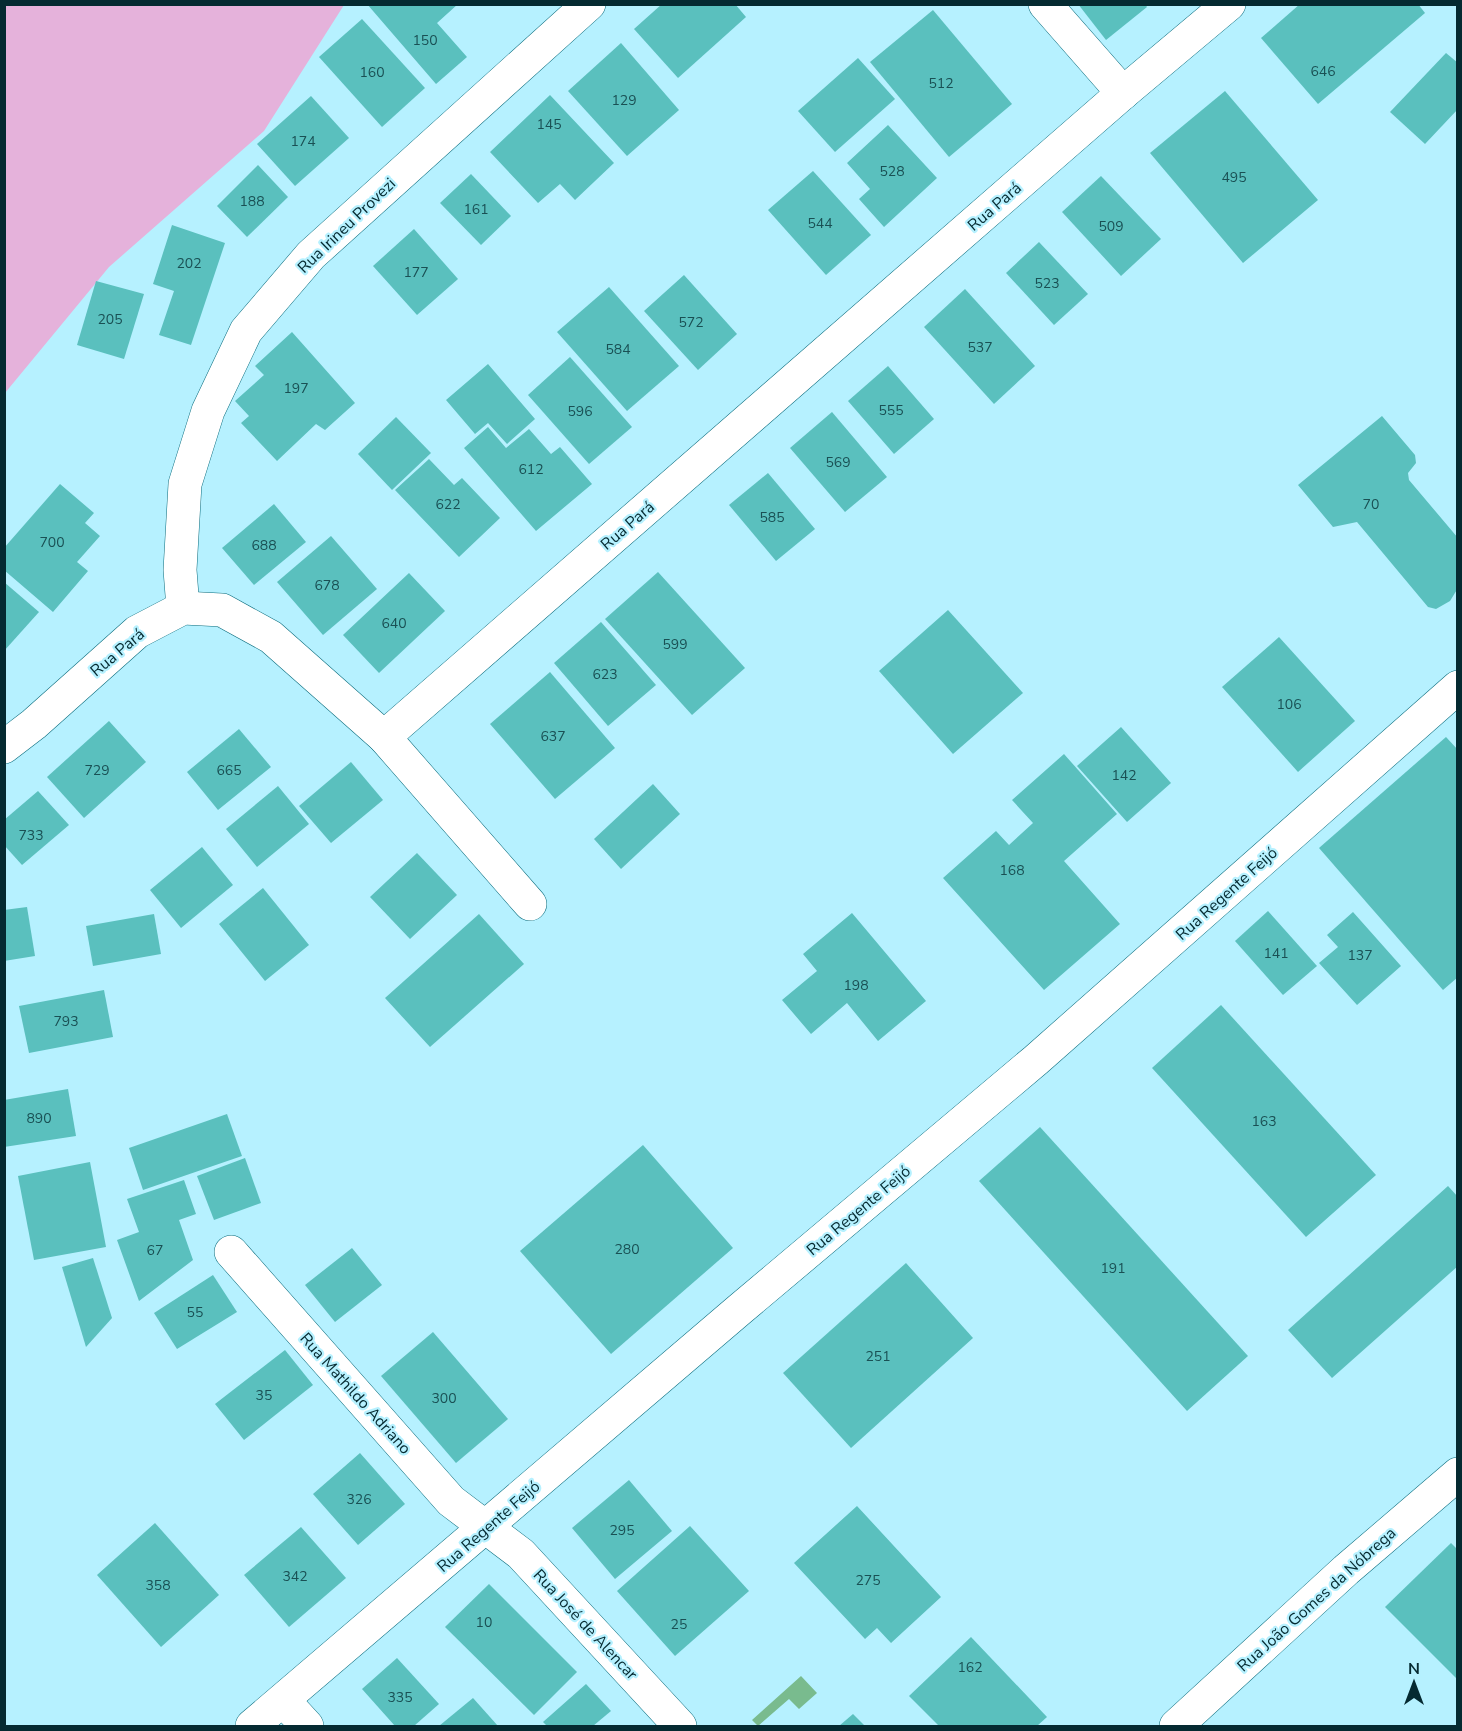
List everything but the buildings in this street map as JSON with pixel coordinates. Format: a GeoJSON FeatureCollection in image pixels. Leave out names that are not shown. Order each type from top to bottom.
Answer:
{"type":"FeatureCollection","features":[{"type":"Feature","properties":{"kind":"street","name":"Rua Irineu Provezi"},"geometry":{"type":"LineString","coordinates":[[183,608],[180,570],[185,484],[208,411],[246,331],[311,255],[589,4]]}},
{"type":"Feature","properties":{"kind":"street"},"geometry":{"type":"LineString","coordinates":[[1045,4],[1123,93]]}},
{"type":"Feature","properties":{"kind":"street","name":"Rua Pará"},"geometry":{"type":"LineString","coordinates":[[384,737],[1228,4]]}},
{"type":"Feature","properties":{"kind":"street","name":"Rua Pará"},"geometry":{"type":"LineString","coordinates":[[4,747],[19,724],[137,632],[183,608]]}},
{"type":"Feature","properties":{"kind":"street"},"geometry":{"type":"LineString","coordinates":[[183,608],[222,610],[271,637],[384,737],[530,904]]}},
{"type":"Feature","properties":{"kind":"street","name":"Rua Regente Feijó"},"geometry":{"type":"LineString","coordinates":[[252,1726],[739,1310],[1067,1034],[1458,687]]}},
{"type":"Feature","properties":{"kind":"street","name":"Rua Mathildo Adriano"},"geometry":{"type":"LineString","coordinates":[[231,1252],[452,1501],[486,1527]]}},
{"type":"Feature","properties":{"kind":"street","name":"Rua João Gomes da Nóbrega"},"geometry":{"type":"LineString","coordinates":[[1176,1726],[1346,1570],[1458,1474]]}},
{"type":"Feature","properties":{"kind":"street","name":"Rua José de Alencar"},"geometry":{"type":"LineString","coordinates":[[486,1527],[521,1554],[680,1726]]}},
{"type":"Feature","properties":{"kind":"street"},"geometry":{"type":"LineString","coordinates":[[284,1701],[307,1726]]}},
{"type":"Feature","properties":{"kind":"shaded area"},"geometry":{"type":"Polygon","coordinates":[[[5,5],[344,5],[264,131],[109,267],[5,393],[5,5]]]}},
{"type":"Feature","properties":{"kind":"shaded area"},"geometry":{"type":"Polygon","coordinates":[[[801,1676],[817,1693],[799,1709],[789,1699],[758,1726],[752,1720],[801,1676]]]}}]}
